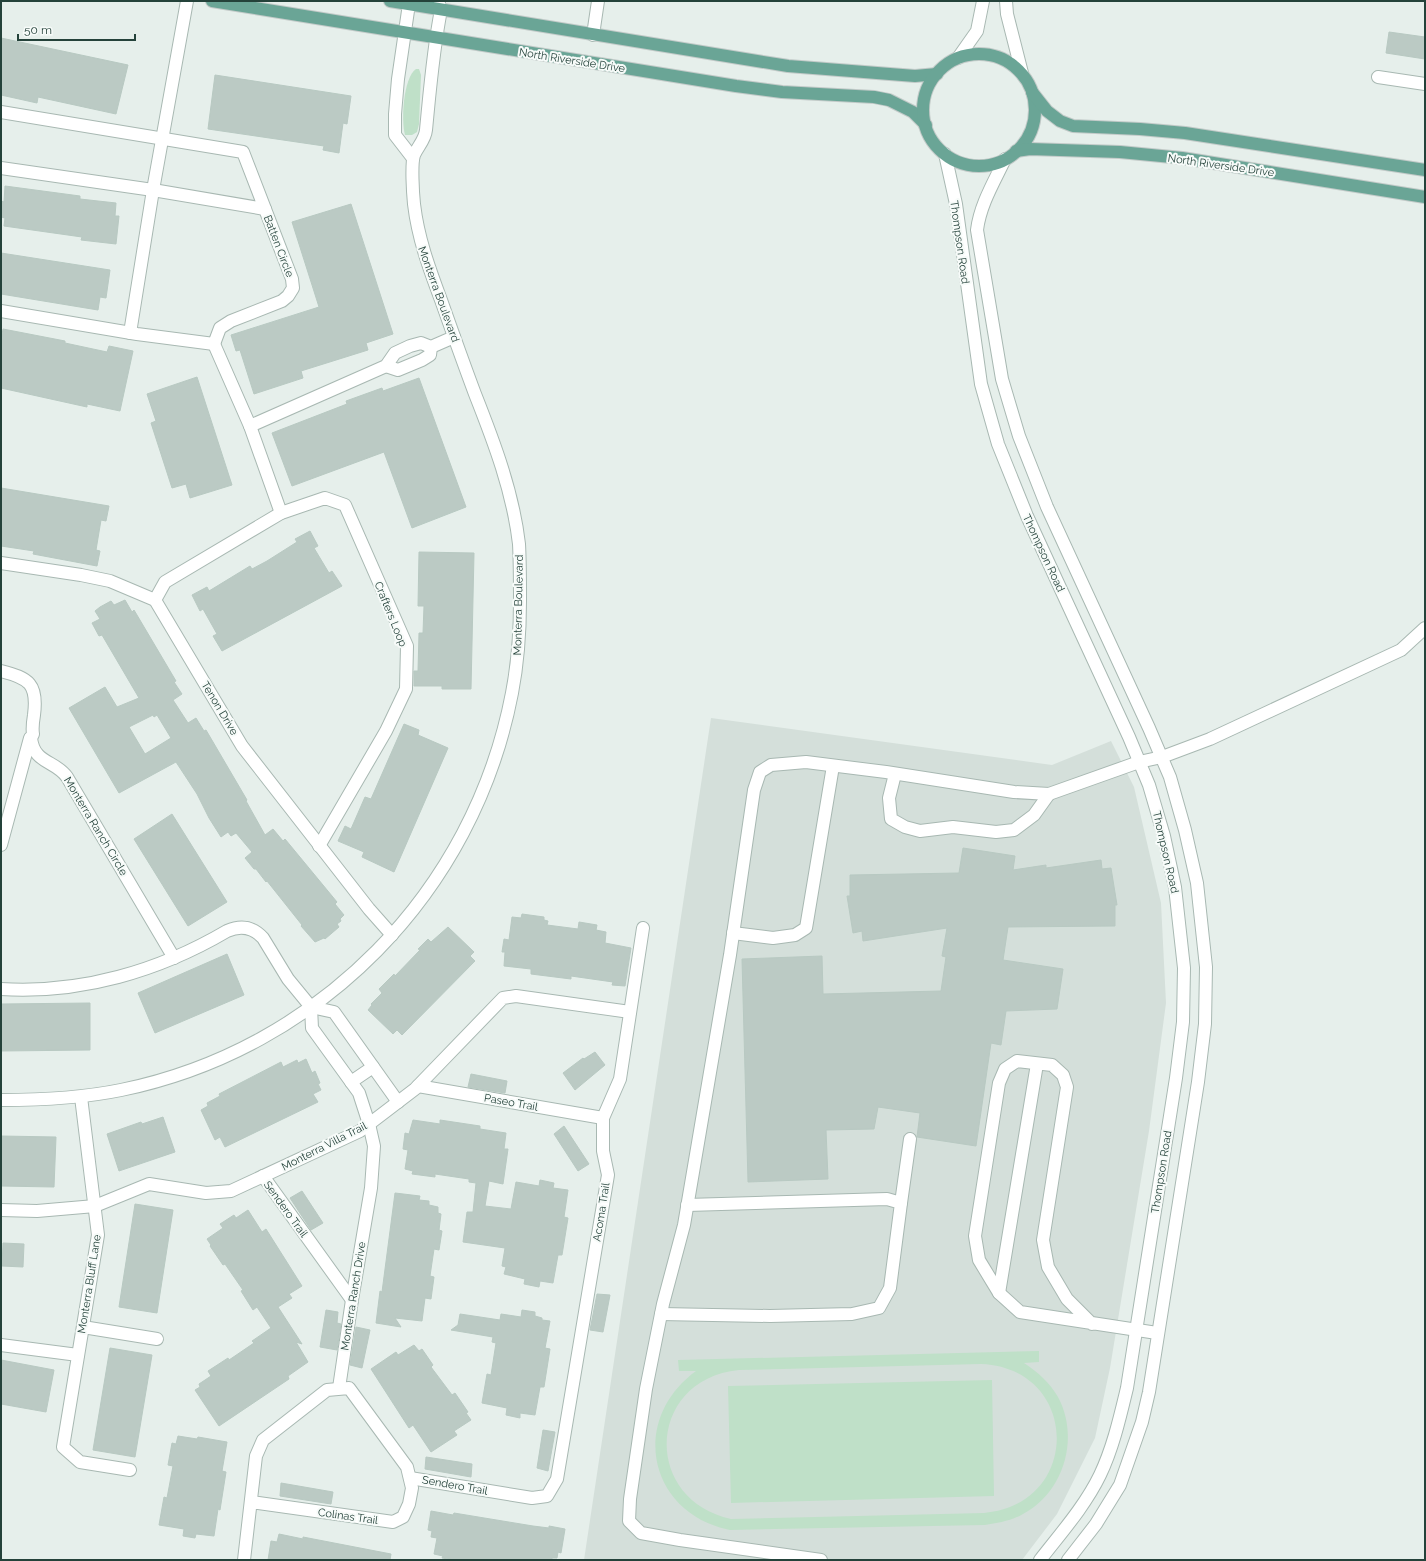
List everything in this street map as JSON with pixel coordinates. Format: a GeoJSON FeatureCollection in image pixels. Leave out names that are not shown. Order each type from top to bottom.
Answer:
{"type":"FeatureCollection","features":[{"type":"Feature","properties":{"kind":"main road","name":"North Riverside Drive"},"geometry":{"type":"LineString","coordinates":[[212,1],[759,89],[782,92],[874,97],[889,100],[913,112],[926,125]]}},
{"type":"Feature","properties":{"kind":"main road"},"geometry":{"type":"LineString","coordinates":[[390,1],[439,5],[593,35],[788,66],[915,76],[937,74]]}},
{"type":"Feature","properties":{"kind":"main road","name":"North Riverside Drive"},"geometry":{"type":"LineString","coordinates":[[1032,92],[1035,108],[1033,124],[1027,139],[1016,151],[1005,159],[993,164],[968,164],[945,154],[933,141],[926,125],[923,112],[925,98],[929,85],[937,74],[950,62],[958,58],[975,54],[992,55],[1008,62],[1022,73],[1032,92],[1047,111],[1060,121],[1073,126],[1185,132],[1425,170]]}},
{"type":"Feature","properties":{"kind":"main road","name":"North Riverside Drive"},"geometry":{"type":"LineString","coordinates":[[1016,151],[1030,149],[1120,152],[1182,158],[1425,196]]}},
{"type":"Feature","properties":{"kind":"street"},"geometry":{"type":"LineString","coordinates":[[130,333],[153,190],[187,1]]}},
{"type":"Feature","properties":{"kind":"street"},"geometry":{"type":"LineString","coordinates":[[593,35],[598,1]]}},
{"type":"Feature","properties":{"kind":"street"},"geometry":{"type":"LineString","coordinates":[[958,58],[977,31],[983,1]]}},
{"type":"Feature","properties":{"kind":"street"},"geometry":{"type":"LineString","coordinates":[[1006,1],[1006,14],[1022,73]]}},
{"type":"Feature","properties":{"kind":"street"},"geometry":{"type":"LineString","coordinates":[[411,3],[404,32],[395,107],[395,135],[412,157],[426,135],[439,5]]}},
{"type":"Feature","properties":{"kind":"street"},"geometry":{"type":"LineString","coordinates":[[1378,77],[1425,84]]}},
{"type":"Feature","properties":{"kind":"street","name":"Batten Circle"},"geometry":{"type":"LineString","coordinates":[[1,112],[243,152],[292,279],[293,288],[288,296],[282,301],[231,321],[220,328],[214,344]]}},
{"type":"Feature","properties":{"kind":"street","name":"Thompson Road"},"geometry":{"type":"LineString","coordinates":[[945,154],[956,204],[980,384],[998,444],[1027,516],[1149,786],[1164,836],[1175,887],[1184,968],[1183,1022],[1127,1388],[1121,1416],[1100,1476],[1078,1511],[1040,1560]]}},
{"type":"Feature","properties":{"kind":"street","name":"Monterra Boulevard"},"geometry":{"type":"LineString","coordinates":[[1,1100],[81,1097],[151,1083],[209,1064],[265,1037],[311,1007],[346,980],[392,935],[428,892],[464,833],[494,764],[505,726],[512,693],[517,666],[520,628],[518,543],[510,498],[496,448],[420,242],[414,202],[412,157]]}},
{"type":"Feature","properties":{"kind":"street","name":"Thompson Road"},"geometry":{"type":"LineString","coordinates":[[1005,159],[982,207],[977,230],[1002,379],[1019,436],[1047,507],[1170,777],[1185,830],[1197,883],[1206,967],[1205,1024],[1149,1392],[1142,1422],[1120,1485],[1096,1524],[1068,1560]]}},
{"type":"Feature","properties":{"kind":"street"},"geometry":{"type":"LineString","coordinates":[[1,168],[153,190],[265,209]]}},
{"type":"Feature","properties":{"kind":"street"},"geometry":{"type":"LineString","coordinates":[[1,311],[130,333],[214,344],[250,426],[281,513]]}},
{"type":"Feature","properties":{"kind":"street"},"geometry":{"type":"LineString","coordinates":[[250,426],[386,366],[395,353],[410,346],[420,343],[431,347],[454,337]]}},
{"type":"Feature","properties":{"kind":"street"},"geometry":{"type":"LineString","coordinates":[[386,366],[398,370],[422,360],[430,355],[431,347]]}},
{"type":"Feature","properties":{"kind":"street"},"geometry":{"type":"LineString","coordinates":[[980,384],[1002,379]]}},
{"type":"Feature","properties":{"kind":"street","name":"Crafters Loop"},"geometry":{"type":"LineString","coordinates":[[156,600],[166,582],[281,513],[325,498],[344,505],[407,646],[406,689],[386,731],[319,846]]}},
{"type":"Feature","properties":{"kind":"street"},"geometry":{"type":"LineString","coordinates":[[1,563],[110,581],[156,600]]}},
{"type":"Feature","properties":{"kind":"street","name":"Tenon Drive"},"geometry":{"type":"LineString","coordinates":[[156,600],[242,746],[369,909],[392,935]]}},
{"type":"Feature","properties":{"kind":"street"},"geometry":{"type":"LineString","coordinates":[[821,1560],[641,1533],[629,1521],[630,1499],[646,1390],[661,1314],[684,1225],[733,933],[754,790],[760,772],[772,765],[806,762],[1014,792],[1049,794],[1139,762],[1162,757],[1210,739],[1401,650],[1425,628]]}},
{"type":"Feature","properties":{"kind":"street","name":"Monterra Ranch Circle"},"geometry":{"type":"LineString","coordinates":[[1,671],[23,679],[29,683],[33,689],[36,700],[31,743],[35,752],[43,760],[57,767],[67,776],[174,958]]}},
{"type":"Feature","properties":{"kind":"street"},"geometry":{"type":"LineString","coordinates":[[1,844],[32,730]]}},
{"type":"Feature","properties":{"kind":"street"},"geometry":{"type":"LineString","coordinates":[[733,933],[773,938],[795,935],[806,928],[833,766]]}},
{"type":"Feature","properties":{"kind":"street"},"geometry":{"type":"LineString","coordinates":[[895,774],[889,798],[892,819],[905,827],[920,831],[953,826],[996,832],[1014,830],[1034,815],[1049,794]]}},
{"type":"Feature","properties":{"kind":"street"},"geometry":{"type":"LineString","coordinates":[[1,989],[38,989],[91,983],[144,970],[174,958],[232,929],[241,927],[250,929],[258,933],[263,938],[288,979],[311,1007],[334,1012],[398,1102]]}},
{"type":"Feature","properties":{"kind":"street","name":"Acoma Trail"},"geometry":{"type":"LineString","coordinates":[[547,1496],[557,1479],[608,1175],[603,1150],[603,1118],[620,1079],[643,928]]}},
{"type":"Feature","properties":{"kind":"street","name":"Monterra Villa Trail"},"geometry":{"type":"LineString","coordinates":[[1,1210],[37,1210],[95,1206],[149,1184],[206,1193],[231,1191],[356,1133],[369,1124],[418,1086],[503,998],[516,996],[630,1012]]}},
{"type":"Feature","properties":{"kind":"street","name":"Monterra Ranch Drive"},"geometry":{"type":"LineString","coordinates":[[311,1007],[312,1028],[358,1092],[369,1124],[374,1146],[371,1188],[339,1388]]}},
{"type":"Feature","properties":{"kind":"street"},"geometry":{"type":"LineString","coordinates":[[1179,1050],[1201,1053]]}},
{"type":"Feature","properties":{"kind":"street"},"geometry":{"type":"LineString","coordinates":[[1092,1324],[1067,1299],[1048,1267],[1043,1240],[1067,1087],[1063,1076],[1052,1065],[1016,1061],[1005,1069],[999,1083],[975,1236],[979,1260],[999,1293],[1020,1312],[1092,1324],[1157,1333]]}},
{"type":"Feature","properties":{"kind":"street"},"geometry":{"type":"LineString","coordinates":[[999,1293],[1037,1064]]}},
{"type":"Feature","properties":{"kind":"street"},"geometry":{"type":"LineString","coordinates":[[351,1082],[373,1067]]}},
{"type":"Feature","properties":{"kind":"street","name":"Paseo Trail"},"geometry":{"type":"LineString","coordinates":[[418,1086],[603,1118]]}},
{"type":"Feature","properties":{"kind":"street","name":"Monterra Bluff Lane"},"geometry":{"type":"LineString","coordinates":[[81,1097],[98,1235],[62,1447],[80,1462],[130,1470]]}},
{"type":"Feature","properties":{"kind":"street"},"geometry":{"type":"LineString","coordinates":[[661,1314],[770,1316],[852,1314],[879,1308],[890,1288],[910,1139]]}},
{"type":"Feature","properties":{"kind":"street","name":"Sendero Trail"},"geometry":{"type":"LineString","coordinates":[[263,1176],[352,1300]]}},
{"type":"Feature","properties":{"kind":"street"},"geometry":{"type":"LineString","coordinates":[[687,1205],[887,1199],[901,1203]]}},
{"type":"Feature","properties":{"kind":"street"},"geometry":{"type":"LineString","coordinates":[[83,1327],[157,1338]]}},
{"type":"Feature","properties":{"kind":"street"},"geometry":{"type":"LineString","coordinates":[[1,1345],[78,1355]]}},
{"type":"Feature","properties":{"kind":"street"},"geometry":{"type":"LineString","coordinates":[[244,1560],[256,1456],[263,1440],[327,1390],[339,1388]]}},
{"type":"Feature","properties":{"kind":"street","name":"Sendero Trail"},"geometry":{"type":"LineString","coordinates":[[339,1388],[349,1388],[407,1467],[410,1478],[532,1498],[547,1496]]}},
{"type":"Feature","properties":{"kind":"street","name":"Colinas Trail"},"geometry":{"type":"LineString","coordinates":[[251,1502],[393,1522],[403,1517],[409,1504],[412,1488],[410,1478]]}},
{"type":"Feature","properties":{"kind":"shaded area"},"geometry":{"type":"Polygon","coordinates":[[[711,718],[1052,765],[1111,741],[1134,787],[1161,903],[1166,1003],[1149,1131],[1110,1368],[1095,1438],[1057,1514],[1022,1560],[584,1560],[711,718]]]}},
{"type":"Feature","properties":{"kind":"green space"},"geometry":{"type":"Polygon","coordinates":[[[416,69],[419,69],[421,75],[419,124],[417,132],[412,135],[405,135],[403,120],[404,100],[408,81],[416,69]]]}},
{"type":"Feature","properties":{"kind":"green space"},"geometry":{"type":"Polygon","coordinates":[[[1039,1351],[1039,1362],[1024,1363],[1047,1382],[1058,1397],[1068,1429],[1064,1463],[1058,1478],[1049,1492],[1037,1504],[1023,1514],[1000,1522],[985,1525],[730,1530],[702,1520],[681,1505],[666,1485],[657,1462],[656,1438],[662,1414],[675,1391],[696,1371],[679,1371],[678,1360],[1039,1351]],[[981,1364],[739,1370],[709,1378],[686,1394],[672,1416],[667,1440],[670,1465],[681,1489],[702,1507],[731,1519],[984,1513],[1016,1504],[1039,1486],[1053,1463],[1057,1437],[1052,1411],[1037,1388],[1014,1371],[981,1364]]]}},
{"type":"Feature","properties":{"kind":"green space"},"geometry":{"type":"Polygon","coordinates":[[[992,1380],[994,1496],[731,1503],[728,1386],[992,1380]]]}},
{"type":"Feature","properties":{"kind":"building"},"geometry":{"type":"Polygon","coordinates":[[[1389,32],[1425,37],[1425,59],[1386,53],[1389,32]]]}},
{"type":"Feature","properties":{"kind":"building"},"geometry":{"type":"Polygon","coordinates":[[[1,38],[128,65],[116,114],[38,97],[37,103],[1,95],[1,38]]]}},
{"type":"Feature","properties":{"kind":"building"},"geometry":{"type":"Polygon","coordinates":[[[215,75],[351,96],[347,124],[343,123],[339,153],[323,150],[324,146],[208,129],[215,75]]]}},
{"type":"Feature","properties":{"kind":"building"},"geometry":{"type":"Polygon","coordinates":[[[5,186],[80,196],[80,199],[116,203],[115,216],[119,216],[116,244],[81,240],[82,237],[4,226],[5,218],[1,217],[1,201],[4,202],[5,186]]]}},
{"type":"Feature","properties":{"kind":"building"},"geometry":{"type":"Polygon","coordinates":[[[351,204],[393,334],[366,343],[368,350],[301,371],[303,378],[254,394],[240,350],[236,351],[231,335],[319,307],[292,222],[351,204]]]}},
{"type":"Feature","properties":{"kind":"building"},"geometry":{"type":"Polygon","coordinates":[[[1,253],[110,270],[106,298],[100,297],[98,310],[1,294],[1,253]]]}},
{"type":"Feature","properties":{"kind":"building"},"geometry":{"type":"Polygon","coordinates":[[[3,329],[65,341],[65,343],[107,352],[109,346],[133,351],[120,411],[87,404],[87,407],[1,388],[1,340],[3,329]]]}},
{"type":"Feature","properties":{"kind":"building"},"geometry":{"type":"Polygon","coordinates":[[[197,377],[232,485],[190,498],[186,484],[172,488],[151,423],[156,421],[147,394],[197,377]]]}},
{"type":"Feature","properties":{"kind":"building"},"geometry":{"type":"Polygon","coordinates":[[[419,378],[466,507],[412,528],[384,452],[292,486],[272,433],[347,404],[346,401],[382,388],[383,391],[419,378]]]}},
{"type":"Feature","properties":{"kind":"building"},"geometry":{"type":"Polygon","coordinates":[[[1,488],[109,506],[106,521],[101,520],[96,550],[100,551],[97,566],[33,554],[34,551],[1,546],[1,488]]]}},
{"type":"Feature","properties":{"kind":"building"},"geometry":{"type":"Polygon","coordinates":[[[310,531],[318,546],[314,548],[329,573],[332,571],[342,586],[222,651],[213,636],[217,634],[203,609],[200,611],[192,595],[207,587],[209,591],[250,566],[252,569],[267,561],[297,542],[295,539],[310,531]]]}},
{"type":"Feature","properties":{"kind":"building"},"geometry":{"type":"Polygon","coordinates":[[[419,552],[474,553],[471,689],[442,689],[442,686],[414,686],[414,671],[418,671],[419,633],[423,633],[424,606],[418,606],[419,552]]]}},
{"type":"Feature","properties":{"kind":"building"},"geometry":{"type":"Polygon","coordinates":[[[125,600],[132,612],[134,610],[176,681],[174,682],[182,694],[173,700],[188,723],[196,718],[204,731],[206,730],[247,800],[246,801],[265,835],[273,829],[283,841],[285,839],[337,902],[335,904],[344,915],[340,919],[341,921],[337,924],[339,927],[325,939],[324,938],[315,942],[301,926],[302,925],[267,881],[266,882],[245,858],[252,852],[236,833],[231,836],[228,832],[221,837],[209,818],[197,794],[176,762],[119,793],[69,708],[105,687],[117,707],[139,698],[102,635],[99,636],[92,623],[100,619],[95,611],[111,601],[114,605],[125,600]],[[153,715],[129,727],[145,754],[171,738],[157,715],[154,717],[153,715]]]}},
{"type":"Feature","properties":{"kind":"building"},"geometry":{"type":"Polygon","coordinates":[[[404,724],[419,730],[418,735],[448,748],[394,872],[362,857],[364,852],[338,841],[345,826],[351,829],[365,797],[371,799],[404,724]]]}},
{"type":"Feature","properties":{"kind":"building"},"geometry":{"type":"Polygon","coordinates":[[[172,814],[227,902],[188,926],[134,839],[172,814]]]}},
{"type":"Feature","properties":{"kind":"building"},"geometry":{"type":"Polygon","coordinates":[[[963,848],[1015,856],[1013,870],[1046,865],[1046,868],[1101,860],[1102,869],[1111,868],[1117,905],[1115,905],[1115,926],[1008,927],[1003,960],[1063,969],[1057,1009],[1006,1011],[1001,1045],[991,1043],[976,1146],[917,1137],[920,1113],[878,1107],[874,1129],[826,1130],[828,1179],[748,1182],[742,959],[822,956],[823,994],[941,991],[946,957],[942,956],[947,928],[863,941],[862,931],[853,933],[847,896],[850,896],[850,875],[959,873],[963,848]]]}},
{"type":"Feature","properties":{"kind":"building"},"geometry":{"type":"Polygon","coordinates":[[[522,914],[544,917],[544,920],[548,921],[547,925],[578,929],[579,922],[597,925],[596,930],[606,932],[605,943],[631,948],[625,986],[612,985],[613,982],[571,976],[571,979],[531,974],[531,969],[504,966],[505,952],[502,952],[504,939],[509,940],[512,917],[521,918],[522,914]]]}},
{"type":"Feature","properties":{"kind":"building"},"geometry":{"type":"Polygon","coordinates":[[[448,927],[474,952],[470,956],[475,961],[402,1035],[397,1030],[393,1034],[368,1010],[372,1005],[371,1004],[382,993],[379,989],[394,974],[395,976],[420,950],[418,949],[428,939],[431,942],[448,927]]]}},
{"type":"Feature","properties":{"kind":"building"},"geometry":{"type":"Polygon","coordinates":[[[227,954],[244,995],[155,1033],[138,993],[227,954]]]}},
{"type":"Feature","properties":{"kind":"building"},"geometry":{"type":"Polygon","coordinates":[[[90,1003],[90,1050],[1,1051],[1,1004],[90,1003]]]}},
{"type":"Feature","properties":{"kind":"building"},"geometry":{"type":"Polygon","coordinates":[[[595,1052],[605,1065],[575,1090],[563,1073],[583,1058],[584,1059],[595,1052]]]}},
{"type":"Feature","properties":{"kind":"building"},"geometry":{"type":"Polygon","coordinates":[[[306,1059],[312,1073],[315,1071],[320,1083],[318,1084],[321,1090],[313,1094],[318,1102],[225,1147],[220,1137],[215,1140],[201,1110],[208,1106],[207,1103],[220,1096],[219,1094],[281,1062],[283,1067],[297,1060],[298,1063],[306,1059]]]}},
{"type":"Feature","properties":{"kind":"building"},"geometry":{"type":"Polygon","coordinates":[[[471,1074],[507,1081],[505,1093],[468,1087],[471,1074]]]}},
{"type":"Feature","properties":{"kind":"building"},"geometry":{"type":"Polygon","coordinates":[[[163,1117],[175,1152],[119,1171],[107,1134],[141,1122],[142,1124],[163,1117]]]}},
{"type":"Feature","properties":{"kind":"building"},"geometry":{"type":"Polygon","coordinates":[[[413,1120],[440,1124],[440,1120],[480,1126],[480,1129],[506,1133],[504,1149],[508,1149],[503,1184],[489,1181],[485,1206],[511,1209],[516,1182],[539,1186],[540,1180],[554,1183],[553,1188],[568,1190],[564,1217],[568,1218],[562,1255],[558,1255],[553,1283],[540,1281],[539,1287],[524,1284],[525,1279],[504,1274],[506,1267],[502,1266],[505,1248],[463,1242],[467,1212],[473,1212],[476,1183],[469,1182],[469,1179],[435,1174],[435,1177],[412,1174],[413,1171],[405,1169],[408,1150],[403,1149],[405,1133],[409,1134],[413,1120]]]}},
{"type":"Feature","properties":{"kind":"building"},"geometry":{"type":"Polygon","coordinates":[[[564,1126],[589,1164],[578,1171],[554,1134],[564,1126]]]}},
{"type":"Feature","properties":{"kind":"building"},"geometry":{"type":"Polygon","coordinates":[[[1,1136],[56,1137],[54,1187],[1,1186],[1,1136]]]}},
{"type":"Feature","properties":{"kind":"building"},"geometry":{"type":"Polygon","coordinates":[[[302,1191],[323,1223],[311,1230],[290,1198],[302,1191]]]}},
{"type":"Feature","properties":{"kind":"building"},"geometry":{"type":"Polygon","coordinates":[[[395,1193],[420,1196],[419,1200],[429,1201],[429,1205],[438,1207],[438,1213],[441,1214],[439,1230],[442,1231],[439,1250],[434,1249],[430,1276],[434,1277],[431,1299],[425,1298],[422,1321],[395,1318],[401,1327],[376,1323],[380,1291],[382,1292],[395,1193]]]}},
{"type":"Feature","properties":{"kind":"building"},"geometry":{"type":"Polygon","coordinates":[[[135,1204],[173,1210],[157,1313],[119,1307],[135,1204]]]}},
{"type":"Feature","properties":{"kind":"building"},"geometry":{"type":"Polygon","coordinates":[[[248,1210],[262,1232],[266,1229],[302,1286],[289,1294],[292,1298],[278,1307],[302,1344],[296,1342],[308,1362],[288,1376],[289,1379],[219,1426],[195,1390],[200,1387],[199,1384],[211,1376],[208,1371],[228,1358],[229,1360],[254,1343],[252,1341],[271,1328],[257,1307],[253,1310],[241,1291],[243,1290],[225,1264],[223,1265],[207,1239],[223,1228],[220,1224],[234,1215],[236,1218],[248,1210]]]}},
{"type":"Feature","properties":{"kind":"building"},"geometry":{"type":"Polygon","coordinates":[[[3,1243],[24,1244],[23,1267],[2,1266],[3,1243]]]}},
{"type":"Feature","properties":{"kind":"building"},"geometry":{"type":"Polygon","coordinates":[[[597,1294],[610,1295],[603,1332],[590,1330],[597,1294]]]}},
{"type":"Feature","properties":{"kind":"building"},"geometry":{"type":"Polygon","coordinates":[[[326,1310],[338,1312],[337,1323],[341,1324],[337,1350],[320,1347],[326,1310]]]}},
{"type":"Feature","properties":{"kind":"building"},"geometry":{"type":"Polygon","coordinates":[[[522,1310],[535,1312],[535,1316],[542,1318],[542,1320],[550,1321],[545,1348],[550,1349],[544,1387],[540,1387],[535,1415],[520,1413],[520,1418],[506,1415],[507,1408],[482,1403],[487,1374],[491,1375],[496,1343],[492,1342],[493,1337],[451,1330],[458,1325],[460,1314],[500,1320],[501,1314],[521,1317],[522,1310]]]}},
{"type":"Feature","properties":{"kind":"building"},"geometry":{"type":"Polygon","coordinates":[[[356,1327],[370,1330],[362,1368],[350,1365],[356,1327]]]}},
{"type":"Feature","properties":{"kind":"building"},"geometry":{"type":"Polygon","coordinates":[[[414,1345],[419,1351],[422,1349],[433,1365],[431,1367],[452,1395],[455,1393],[468,1412],[466,1413],[471,1420],[454,1431],[457,1435],[431,1452],[413,1425],[409,1428],[371,1369],[396,1352],[398,1355],[414,1345]]]}},
{"type":"Feature","properties":{"kind":"building"},"geometry":{"type":"Polygon","coordinates":[[[110,1348],[152,1355],[135,1457],[93,1450],[110,1348]]]}},
{"type":"Feature","properties":{"kind":"building"},"geometry":{"type":"Polygon","coordinates":[[[1,1360],[54,1370],[46,1412],[1,1404],[1,1360]]]}},
{"type":"Feature","properties":{"kind":"building"},"geometry":{"type":"Polygon","coordinates":[[[543,1430],[555,1432],[548,1471],[537,1468],[543,1430]]]}},
{"type":"Feature","properties":{"kind":"building"},"geometry":{"type":"Polygon","coordinates":[[[178,1436],[197,1439],[198,1437],[227,1442],[222,1471],[226,1472],[214,1536],[196,1534],[195,1538],[183,1536],[184,1529],[159,1525],[164,1497],[167,1498],[173,1466],[168,1465],[172,1443],[176,1444],[178,1436]]]}},
{"type":"Feature","properties":{"kind":"building"},"geometry":{"type":"Polygon","coordinates":[[[426,1457],[472,1464],[471,1477],[425,1469],[426,1457]]]}},
{"type":"Feature","properties":{"kind":"building"},"geometry":{"type":"Polygon","coordinates":[[[281,1483],[333,1492],[331,1504],[280,1496],[281,1483]]]}},
{"type":"Feature","properties":{"kind":"building"},"geometry":{"type":"Polygon","coordinates":[[[431,1511],[453,1515],[454,1513],[533,1526],[549,1528],[549,1526],[565,1529],[561,1553],[558,1552],[557,1558],[552,1558],[552,1560],[454,1560],[442,1558],[443,1556],[434,1554],[437,1538],[431,1537],[432,1531],[428,1530],[431,1511]]]}},
{"type":"Feature","properties":{"kind":"building"},"geometry":{"type":"Polygon","coordinates":[[[279,1534],[303,1539],[303,1537],[391,1554],[390,1560],[268,1560],[271,1541],[277,1542],[279,1534]]]}}]}
